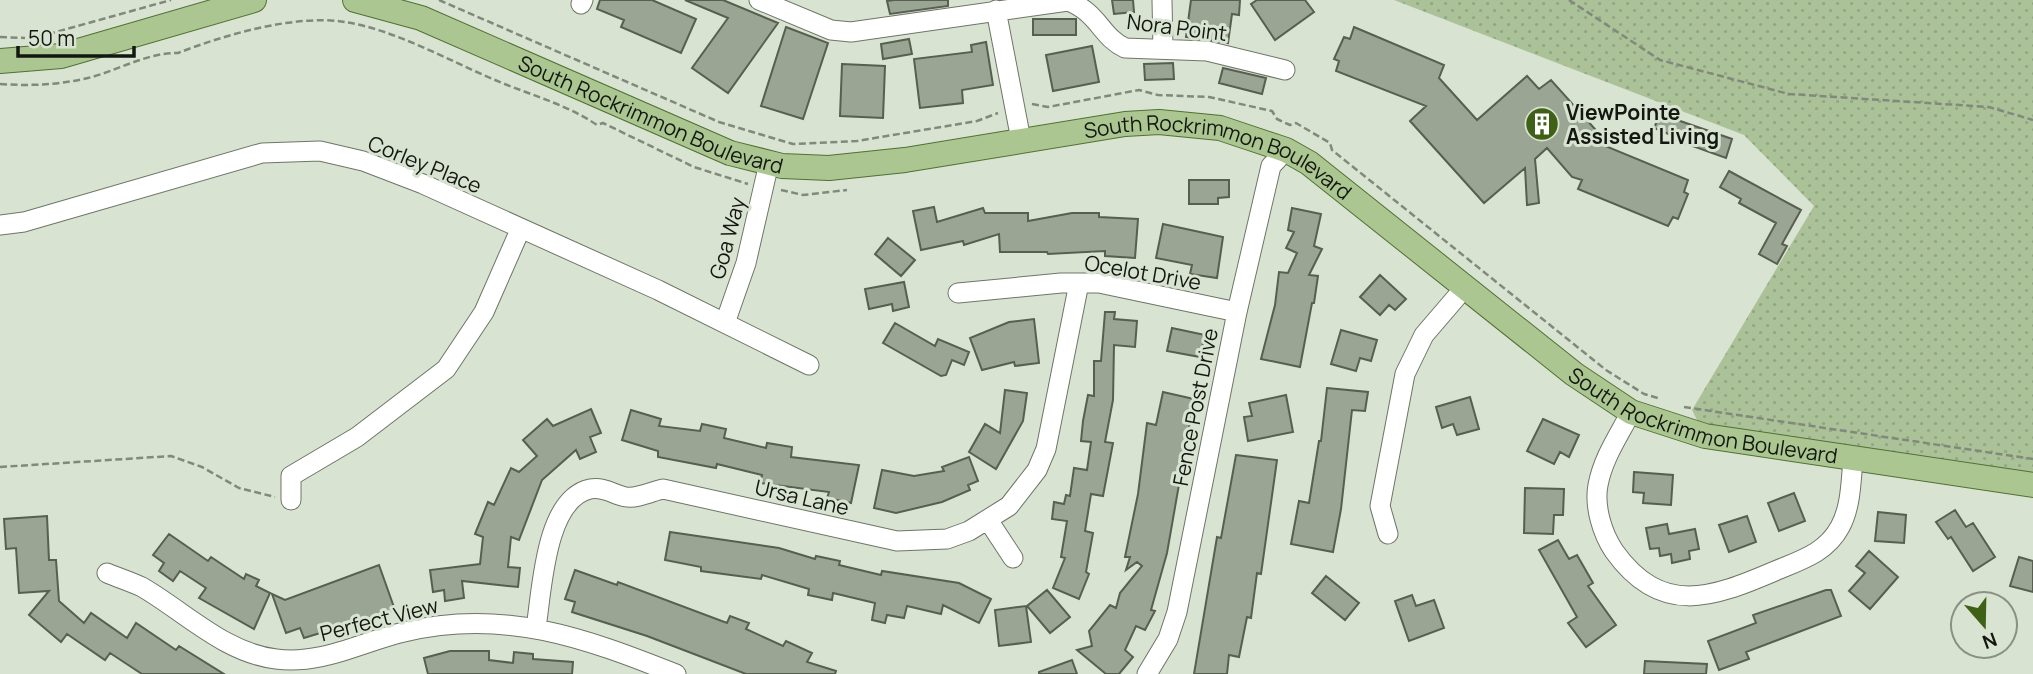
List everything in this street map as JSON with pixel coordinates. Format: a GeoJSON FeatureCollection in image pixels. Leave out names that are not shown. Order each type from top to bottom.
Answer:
{"type":"FeatureCollection","features":[{"type":"Feature","properties":{"kind":"main road"},"geometry":{"type":"LineString","coordinates":[[0,61],[33,60],[73,53],[254,0]]}},
{"type":"Feature","properties":{"kind":"main road","name":"South Rockrimmon Boulevard"},"geometry":{"type":"LineString","coordinates":[[355,0],[421,18],[730,153],[766,175],[806,168],[856,167],[1021,140],[1159,122],[1220,128],[1286,150],[1336,183],[1574,374],[1631,412],[1705,436],[2033,485]]}},
{"type":"Feature","properties":{"kind":"street","name":"Nora Point"},"geometry":{"type":"LineString","coordinates":[[759,0],[784,5],[831,30],[851,32],[986,7],[1068,1],[1090,12],[1115,44],[1125,48],[1207,51],[1285,69]]}},
{"type":"Feature","properties":{"kind":"street"},"geometry":{"type":"LineString","coordinates":[[1162,0],[1163,49]]}},
{"type":"Feature","properties":{"kind":"street"},"geometry":{"type":"LineString","coordinates":[[986,7],[1017,108],[1021,140]]}},
{"type":"Feature","properties":{"kind":"street","name":"Fence Post Drive"},"geometry":{"type":"LineString","coordinates":[[1147,674],[1168,639],[1177,612],[1237,313],[1271,166],[1286,150]]}},
{"type":"Feature","properties":{"kind":"street","name":"Corley Place"},"geometry":{"type":"LineString","coordinates":[[0,225],[24,222],[262,153],[320,151],[363,160],[411,179],[725,323],[809,365]]}},
{"type":"Feature","properties":{"kind":"street","name":"Goa Way"},"geometry":{"type":"LineString","coordinates":[[725,323],[747,263],[766,175]]}},
{"type":"Feature","properties":{"kind":"street"},"geometry":{"type":"LineString","coordinates":[[291,500],[291,476],[357,437],[446,369],[484,312],[520,230]]}},
{"type":"Feature","properties":{"kind":"street","name":"Ursa Lane"},"geometry":{"type":"LineString","coordinates":[[536,628],[553,528],[575,496],[601,489],[628,498],[663,489],[897,541],[947,539],[988,520],[1024,490],[1046,449],[1080,283]]}},
{"type":"Feature","properties":{"kind":"street","name":"Ocelot Drive"},"geometry":{"type":"LineString","coordinates":[[958,293],[1099,283],[1237,313]]}},
{"type":"Feature","properties":{"kind":"street"},"geometry":{"type":"LineString","coordinates":[[1388,534],[1380,506],[1405,374],[1424,335],[1466,286]]}},
{"type":"Feature","properties":{"kind":"street"},"geometry":{"type":"LineString","coordinates":[[1631,412],[1602,466],[1597,488],[1598,510],[1612,548],[1626,567],[1663,600],[1726,592],[1816,554],[1829,543],[1841,526],[1847,509],[1853,459]]}},
{"type":"Feature","properties":{"kind":"street"},"geometry":{"type":"LineString","coordinates":[[988,520],[1013,558]]}},
{"type":"Feature","properties":{"kind":"street","name":"Perfect View"},"geometry":{"type":"LineString","coordinates":[[107,573],[140,586],[226,642],[253,654],[276,659],[321,658],[374,640],[433,626],[497,623],[590,640],[676,674]]}},
{"type":"Feature","properties":{"kind":"path"},"geometry":{"type":"LineString","coordinates":[[0,37],[32,38],[70,30],[171,0]]}},
{"type":"Feature","properties":{"kind":"path"},"geometry":{"type":"LineString","coordinates":[[439,0],[719,122],[793,144],[857,141],[977,121],[1036,103],[1048,107],[1139,90],[1158,96],[1209,97],[1272,111],[1276,119],[1290,125],[1296,123],[1330,143],[1332,150],[1606,370],[1644,394],[1664,400]]}},
{"type":"Feature","properties":{"kind":"path"},"geometry":{"type":"LineString","coordinates":[[1569,0],[1660,60],[1776,91],[1989,107],[2033,120]]}},
{"type":"Feature","properties":{"kind":"path"},"geometry":{"type":"LineString","coordinates":[[0,85],[38,86],[87,78],[164,53],[177,53],[281,23],[345,22],[419,46],[496,80],[572,108],[597,125],[603,123],[694,167],[766,175],[803,195],[847,190]]}},
{"type":"Feature","properties":{"kind":"path"},"geometry":{"type":"LineString","coordinates":[[1675,404],[1761,420],[2033,459]]}},
{"type":"Feature","properties":{"kind":"path"},"geometry":{"type":"LineString","coordinates":[[0,467],[171,456],[202,467],[239,488],[291,500]]}},
{"type":"Feature","properties":{"kind":"green space"},"geometry":{"type":"Polygon","coordinates":[[[1394,0],[2033,0],[2033,487],[1705,436],[1692,410],[1814,206],[1744,135],[1394,0]]]}},
{"type":"Feature","properties":{"kind":"building"},"geometry":{"type":"Polygon","coordinates":[[[600,0],[652,0],[696,19],[681,53],[621,27],[624,20],[597,9],[600,0]]]}},
{"type":"Feature","properties":{"kind":"building"},"geometry":{"type":"Polygon","coordinates":[[[685,0],[723,0],[778,23],[728,93],[692,68],[728,18],[685,0]]]}},
{"type":"Feature","properties":{"kind":"building"},"geometry":{"type":"Polygon","coordinates":[[[948,0],[948,6],[890,14],[887,1],[948,0]]]}},
{"type":"Feature","properties":{"kind":"building"},"geometry":{"type":"Polygon","coordinates":[[[1112,0],[1133,0],[1134,12],[1114,14],[1112,0]]]}},
{"type":"Feature","properties":{"kind":"building"},"geometry":{"type":"Polygon","coordinates":[[[1191,0],[1240,0],[1239,15],[1232,14],[1228,43],[1186,37],[1191,0]]]}},
{"type":"Feature","properties":{"kind":"building"},"geometry":{"type":"Polygon","coordinates":[[[1257,0],[1305,0],[1314,12],[1275,40],[1251,4],[1257,0]]]}},
{"type":"Feature","properties":{"kind":"building"},"geometry":{"type":"Polygon","coordinates":[[[1033,19],[1076,19],[1076,35],[1033,35],[1033,19]]]}},
{"type":"Feature","properties":{"kind":"building"},"geometry":{"type":"Polygon","coordinates":[[[786,27],[828,43],[803,119],[761,106],[786,27]]]}},
{"type":"Feature","properties":{"kind":"building","name":"ViewPointe Assisted Living"},"geometry":{"type":"Polygon","coordinates":[[[1354,27],[1444,65],[1439,78],[1477,120],[1527,76],[1539,89],[1551,80],[1603,138],[1598,143],[1688,180],[1684,192],[1688,194],[1678,219],[1673,217],[1668,226],[1578,189],[1582,180],[1572,177],[1547,148],[1535,159],[1539,203],[1527,205],[1525,168],[1484,203],[1410,121],[1426,106],[1336,71],[1339,61],[1334,59],[1344,37],[1350,39],[1354,27]]]}},
{"type":"Feature","properties":{"kind":"building"},"geometry":{"type":"Polygon","coordinates":[[[909,39],[912,54],[883,59],[881,44],[909,39]]]}},
{"type":"Feature","properties":{"kind":"building"},"geometry":{"type":"Polygon","coordinates":[[[986,42],[993,85],[962,90],[963,103],[920,108],[914,59],[972,52],[971,45],[986,42]]]}},
{"type":"Feature","properties":{"kind":"building"},"geometry":{"type":"Polygon","coordinates":[[[1092,46],[1099,82],[1053,91],[1046,55],[1092,46]]]}},
{"type":"Feature","properties":{"kind":"building"},"geometry":{"type":"Polygon","coordinates":[[[1173,63],[1174,79],[1145,80],[1144,64],[1173,63]]]}},
{"type":"Feature","properties":{"kind":"building"},"geometry":{"type":"Polygon","coordinates":[[[842,64],[885,66],[883,118],[840,116],[842,64]]]}},
{"type":"Feature","properties":{"kind":"building"},"geometry":{"type":"Polygon","coordinates":[[[1223,68],[1266,78],[1262,94],[1219,83],[1223,68]]]}},
{"type":"Feature","properties":{"kind":"building"},"geometry":{"type":"Polygon","coordinates":[[[1660,114],[1732,139],[1726,158],[1670,138],[1671,135],[1654,128],[1660,114]]]}},
{"type":"Feature","properties":{"kind":"building"},"geometry":{"type":"Polygon","coordinates":[[[1729,171],[1801,210],[1782,244],[1787,246],[1777,264],[1759,254],[1776,223],[1739,203],[1741,199],[1720,187],[1729,171]]]}},
{"type":"Feature","properties":{"kind":"building"},"geometry":{"type":"Polygon","coordinates":[[[1189,180],[1229,180],[1229,197],[1218,198],[1218,204],[1189,204],[1189,180]]]}},
{"type":"Feature","properties":{"kind":"building"},"geometry":{"type":"Polygon","coordinates":[[[934,207],[937,222],[983,208],[985,213],[1028,213],[1028,221],[1072,213],[1099,213],[1099,217],[1138,219],[1135,258],[1105,256],[1105,251],[1048,254],[1000,252],[999,234],[964,245],[963,241],[921,250],[913,211],[934,207]]]}},
{"type":"Feature","properties":{"kind":"building"},"geometry":{"type":"Polygon","coordinates":[[[1292,208],[1321,214],[1314,246],[1322,249],[1309,275],[1318,276],[1300,367],[1261,359],[1275,305],[1279,272],[1288,273],[1297,253],[1286,248],[1294,232],[1288,230],[1292,208]]]}},
{"type":"Feature","properties":{"kind":"building"},"geometry":{"type":"Polygon","coordinates":[[[1163,224],[1223,237],[1217,278],[1190,274],[1192,265],[1156,258],[1163,224]]]}},
{"type":"Feature","properties":{"kind":"building"},"geometry":{"type":"Polygon","coordinates":[[[888,238],[915,260],[901,276],[875,254],[888,238]]]}},
{"type":"Feature","properties":{"kind":"building"},"geometry":{"type":"Polygon","coordinates":[[[1380,275],[1406,299],[1395,310],[1389,305],[1380,315],[1360,297],[1380,275]]]}},
{"type":"Feature","properties":{"kind":"building"},"geometry":{"type":"Polygon","coordinates":[[[904,282],[909,307],[893,311],[892,304],[869,309],[865,289],[904,282]]]}},
{"type":"Feature","properties":{"kind":"building"},"geometry":{"type":"Polygon","coordinates":[[[1105,312],[1115,312],[1114,319],[1137,321],[1135,347],[1114,345],[1113,400],[1105,442],[1113,443],[1103,496],[1091,494],[1085,531],[1093,533],[1086,572],[1089,574],[1079,599],[1053,588],[1065,558],[1061,557],[1067,521],[1052,519],[1054,502],[1064,504],[1066,495],[1070,496],[1074,468],[1087,470],[1091,442],[1081,441],[1083,421],[1088,395],[1094,396],[1094,361],[1101,361],[1105,312]]]}},
{"type":"Feature","properties":{"kind":"building"},"geometry":{"type":"Polygon","coordinates":[[[1034,319],[1039,363],[1015,366],[1014,362],[982,370],[970,338],[1009,322],[1034,319]]]}},
{"type":"Feature","properties":{"kind":"building"},"geometry":{"type":"Polygon","coordinates":[[[895,323],[935,346],[938,339],[969,352],[964,365],[952,360],[946,375],[941,376],[883,343],[895,323]]]}},
{"type":"Feature","properties":{"kind":"building"},"geometry":{"type":"Polygon","coordinates":[[[1172,328],[1205,335],[1200,357],[1167,351],[1172,328]]]}},
{"type":"Feature","properties":{"kind":"building"},"geometry":{"type":"Polygon","coordinates":[[[1341,330],[1377,340],[1371,361],[1360,358],[1356,371],[1331,364],[1341,330]]]}},
{"type":"Feature","properties":{"kind":"building"},"geometry":{"type":"Polygon","coordinates":[[[1327,388],[1368,392],[1365,411],[1352,410],[1341,509],[1333,552],[1291,544],[1299,501],[1309,503],[1321,441],[1327,388]]]}},
{"type":"Feature","properties":{"kind":"building"},"geometry":{"type":"Polygon","coordinates":[[[1005,390],[1027,393],[1023,421],[996,469],[969,452],[985,424],[1000,433],[1005,390]]]}},
{"type":"Feature","properties":{"kind":"building"},"geometry":{"type":"Polygon","coordinates":[[[1163,392],[1194,399],[1167,553],[1151,610],[1155,611],[1145,630],[1136,626],[1125,650],[1133,657],[1119,674],[1106,674],[1077,650],[1092,646],[1089,631],[1110,605],[1116,608],[1120,593],[1142,566],[1137,562],[1126,570],[1130,557],[1125,557],[1138,494],[1147,423],[1156,425],[1163,392]]]}},
{"type":"Feature","properties":{"kind":"building"},"geometry":{"type":"Polygon","coordinates":[[[1286,395],[1293,432],[1248,441],[1244,417],[1252,416],[1249,403],[1286,395]]]}},
{"type":"Feature","properties":{"kind":"building"},"geometry":{"type":"Polygon","coordinates":[[[1470,397],[1479,429],[1457,435],[1453,424],[1442,428],[1436,407],[1470,397]]]}},
{"type":"Feature","properties":{"kind":"building"},"geometry":{"type":"Polygon","coordinates":[[[591,409],[601,433],[590,437],[596,452],[580,459],[576,450],[542,480],[519,540],[511,537],[508,567],[520,568],[518,587],[462,581],[464,598],[445,601],[444,590],[433,592],[430,570],[480,564],[483,537],[475,534],[488,502],[494,505],[511,468],[519,472],[537,456],[523,440],[547,419],[553,426],[591,409]]]}},
{"type":"Feature","properties":{"kind":"building"},"geometry":{"type":"Polygon","coordinates":[[[631,410],[661,419],[659,426],[700,431],[702,424],[726,429],[724,438],[766,448],[767,443],[792,447],[791,457],[859,465],[851,503],[827,498],[829,492],[760,483],[762,475],[717,464],[716,468],[658,457],[658,451],[622,440],[631,410]]]}},
{"type":"Feature","properties":{"kind":"building"},"geometry":{"type":"Polygon","coordinates":[[[1543,419],[1579,435],[1569,457],[1560,452],[1554,464],[1527,451],[1543,419]]]}},
{"type":"Feature","properties":{"kind":"building"},"geometry":{"type":"Polygon","coordinates":[[[1236,455],[1277,460],[1261,574],[1257,573],[1251,618],[1247,617],[1239,657],[1229,655],[1227,674],[1194,674],[1217,537],[1221,538],[1236,455]]]}},
{"type":"Feature","properties":{"kind":"building"},"geometry":{"type":"Polygon","coordinates":[[[969,457],[978,481],[968,485],[970,490],[942,502],[896,513],[874,508],[882,470],[914,476],[944,471],[942,467],[969,457]]]}},
{"type":"Feature","properties":{"kind":"building"},"geometry":{"type":"Polygon","coordinates":[[[1634,472],[1673,475],[1671,505],[1643,503],[1644,493],[1633,492],[1634,472]]]}},
{"type":"Feature","properties":{"kind":"building"},"geometry":{"type":"Polygon","coordinates":[[[1525,488],[1564,489],[1563,515],[1554,515],[1553,534],[1524,533],[1525,488]]]}},
{"type":"Feature","properties":{"kind":"building"},"geometry":{"type":"Polygon","coordinates":[[[1794,493],[1805,521],[1779,531],[1768,503],[1794,493]]]}},
{"type":"Feature","properties":{"kind":"building"},"geometry":{"type":"Polygon","coordinates":[[[1955,510],[1966,527],[1973,523],[1995,557],[1973,571],[1951,537],[1948,539],[1936,522],[1955,510]]]}},
{"type":"Feature","properties":{"kind":"building"},"geometry":{"type":"Polygon","coordinates":[[[1878,512],[1906,515],[1904,543],[1875,541],[1878,512]]]}},
{"type":"Feature","properties":{"kind":"building"},"geometry":{"type":"Polygon","coordinates":[[[47,516],[49,560],[56,560],[59,601],[84,623],[91,613],[127,638],[136,623],[176,650],[179,646],[224,674],[142,674],[110,653],[105,660],[67,634],[61,642],[29,615],[49,591],[19,593],[16,548],[6,549],[4,519],[47,516]]]}},
{"type":"Feature","properties":{"kind":"building"},"geometry":{"type":"Polygon","coordinates":[[[1747,516],[1756,542],[1729,552],[1719,525],[1747,516]]]}},
{"type":"Feature","properties":{"kind":"building"},"geometry":{"type":"Polygon","coordinates":[[[1667,524],[1669,534],[1695,529],[1699,549],[1689,551],[1690,559],[1672,563],[1671,554],[1660,556],[1659,548],[1650,549],[1646,528],[1667,524]]]}},
{"type":"Feature","properties":{"kind":"building"},"geometry":{"type":"Polygon","coordinates":[[[670,532],[779,548],[815,559],[816,556],[840,561],[839,565],[881,575],[882,571],[959,583],[991,599],[979,623],[943,605],[941,614],[907,606],[904,618],[887,615],[885,623],[872,620],[875,603],[833,593],[832,600],[808,595],[809,589],[762,575],[761,579],[701,571],[701,567],[665,560],[670,532]]]}},
{"type":"Feature","properties":{"kind":"building"},"geometry":{"type":"Polygon","coordinates":[[[169,534],[208,561],[211,557],[244,579],[246,574],[259,580],[256,586],[270,593],[254,629],[199,598],[206,588],[180,571],[173,581],[159,571],[164,563],[153,555],[169,534]]]}},
{"type":"Feature","properties":{"kind":"building"},"geometry":{"type":"Polygon","coordinates":[[[1558,540],[1569,559],[1577,555],[1593,583],[1588,586],[1616,625],[1586,647],[1568,623],[1577,617],[1539,550],[1558,540]]]}},
{"type":"Feature","properties":{"kind":"building"},"geometry":{"type":"Polygon","coordinates":[[[1869,551],[1898,577],[1870,609],[1849,591],[1865,573],[1856,566],[1869,551]]]}},
{"type":"Feature","properties":{"kind":"building"},"geometry":{"type":"Polygon","coordinates":[[[2019,557],[2033,561],[2033,592],[2010,586],[2019,557]]]}},
{"type":"Feature","properties":{"kind":"building"},"geometry":{"type":"Polygon","coordinates":[[[379,565],[395,610],[304,638],[300,628],[286,633],[272,594],[285,600],[379,565]]]}},
{"type":"Feature","properties":{"kind":"building"},"geometry":{"type":"Polygon","coordinates":[[[575,570],[617,585],[618,582],[727,623],[730,616],[749,623],[746,629],[783,646],[786,641],[812,653],[807,662],[836,671],[835,674],[746,674],[647,636],[572,612],[575,602],[565,599],[575,570]]]}},
{"type":"Feature","properties":{"kind":"building"},"geometry":{"type":"Polygon","coordinates":[[[1326,576],[1359,603],[1345,620],[1312,593],[1326,576]]]}},
{"type":"Feature","properties":{"kind":"building"},"geometry":{"type":"Polygon","coordinates":[[[1047,590],[1070,617],[1050,633],[1027,606],[1047,590]]]}},
{"type":"Feature","properties":{"kind":"building"},"geometry":{"type":"Polygon","coordinates":[[[1831,590],[1841,616],[1746,652],[1749,659],[1719,670],[1708,641],[1756,623],[1753,615],[1831,590]]]}},
{"type":"Feature","properties":{"kind":"building"},"geometry":{"type":"Polygon","coordinates":[[[1412,595],[1416,606],[1434,600],[1444,628],[1409,641],[1395,601],[1412,595]]]}},
{"type":"Feature","properties":{"kind":"building"},"geometry":{"type":"Polygon","coordinates":[[[1026,606],[1031,642],[999,646],[995,610],[1026,606]]]}},
{"type":"Feature","properties":{"kind":"building"},"geometry":{"type":"Polygon","coordinates":[[[450,651],[489,651],[489,660],[513,663],[514,652],[533,654],[533,659],[573,662],[572,674],[428,674],[424,658],[450,651]]]}},
{"type":"Feature","properties":{"kind":"building"},"geometry":{"type":"Polygon","coordinates":[[[1072,660],[1077,674],[1039,674],[1039,672],[1072,660]]]}},
{"type":"Feature","properties":{"kind":"building"},"geometry":{"type":"Polygon","coordinates":[[[1645,661],[1707,664],[1706,674],[1644,674],[1645,661]]]}},
{"type":"Feature","properties":{"kind":"place","name":"ViewPointe Assisted Living"},"geometry":{"type":"Point","coordinates":[1542,124]}}]}
